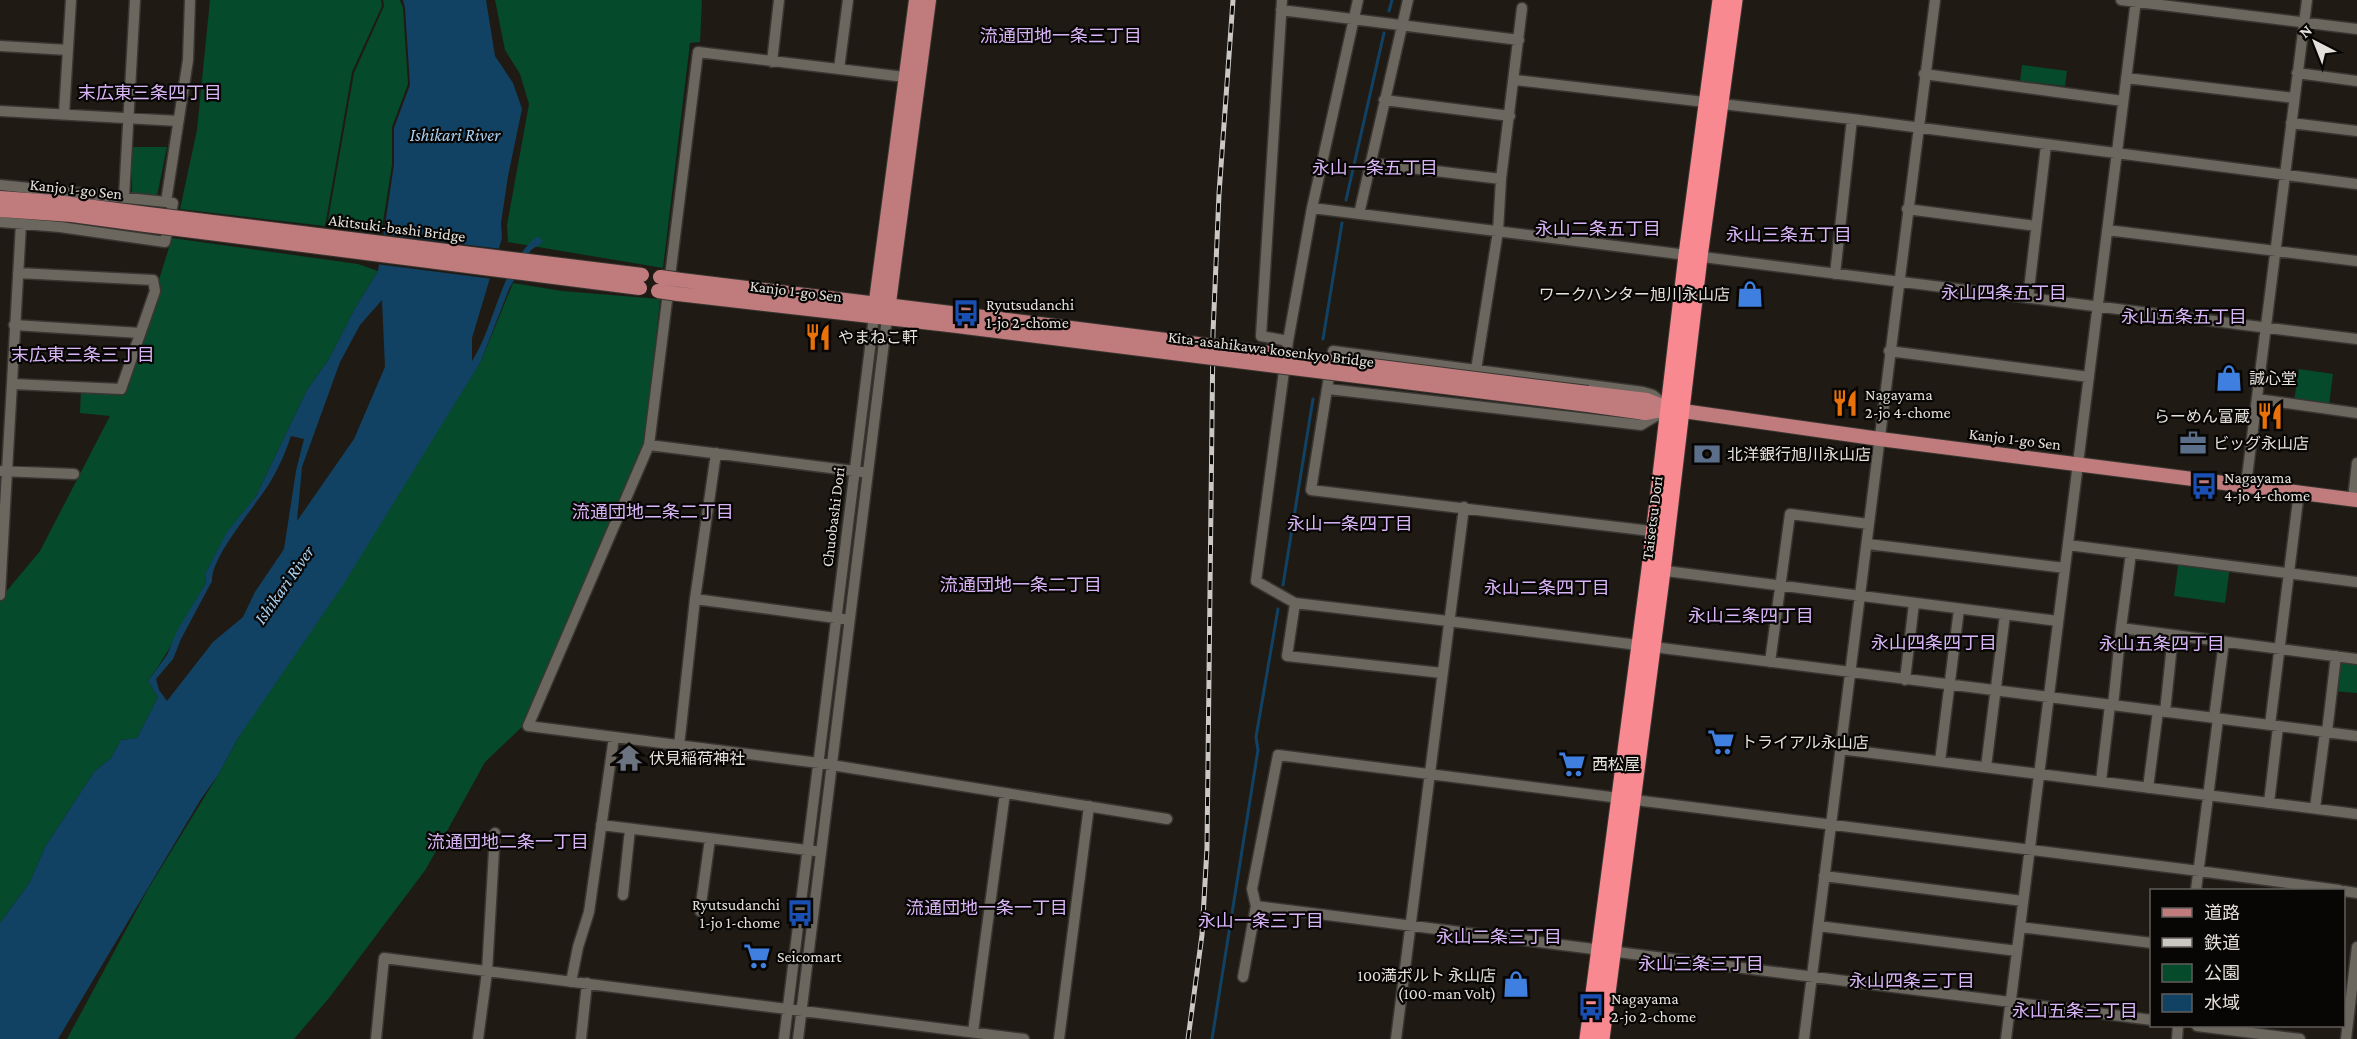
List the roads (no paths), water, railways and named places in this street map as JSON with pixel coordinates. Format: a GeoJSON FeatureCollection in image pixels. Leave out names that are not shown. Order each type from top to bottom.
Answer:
{"type":"FeatureCollection","features":[{"type":"Feature","properties":{"kind":"highway","name":"Taisetsu Dori"},"geometry":{"type":"LineString","coordinates":[[1714,102],[1720,0]]}},
{"type":"Feature","properties":{"kind":"highway","name":"Taisetsu Dori"},"geometry":{"type":"LineString","coordinates":[[1587,1039],[1605,950],[1626,799],[1714,102],[1735,0]]}},
{"type":"Feature","properties":{"kind":"highway","name":"Taisetsu Dori"},"geometry":{"type":"LineString","coordinates":[[1602,1039],[1605,950]]}},
{"type":"Feature","properties":{"kind":"main road","name":"Chuobashi Dori"},"geometry":{"type":"LineString","coordinates":[[913,78],[916,0]]}},
{"type":"Feature","properties":{"kind":"main road","name":"Chuobashi Dori"},"geometry":{"type":"LineString","coordinates":[[881,311],[913,78],[929,0]]}},
{"type":"Feature","properties":{"kind":"main road","name":"Kanjo 1-go Sen"},"geometry":{"type":"LineString","coordinates":[[0,198],[55,202],[147,220]]}},
{"type":"Feature","properties":{"kind":"main road","name":"Kanjo 1-go Sen"},"geometry":{"type":"LineString","coordinates":[[0,210],[147,220]]}},
{"type":"Feature","properties":{"kind":"main road","name":"Akitsuki-bashi Bridge"},"geometry":{"type":"LineString","coordinates":[[147,220],[641,282]]}},
{"type":"Feature","properties":{"kind":"main road","name":"Kanjo 1-go Sen"},"geometry":{"type":"LineString","coordinates":[[641,282],[950,319]]}},
{"type":"Feature","properties":{"kind":"main road","name":"Kita-asahikawa kosenkyo Bridge"},"geometry":{"type":"LineString","coordinates":[[950,319],[1588,399]]}},
{"type":"Feature","properties":{"kind":"main road","name":"Kanjo 1-go Sen"},"geometry":{"type":"LineString","coordinates":[[1588,399],[1645,413],[1676,409],[1880,439],[2355,499]]}},
{"type":"Feature","properties":{"kind":"street"},"geometry":{"type":"LineString","coordinates":[[64,114],[70,0]]}},
{"type":"Feature","properties":{"kind":"street"},"geometry":{"type":"LineString","coordinates":[[124,197],[135,0]]}},
{"type":"Feature","properties":{"kind":"street"},"geometry":{"type":"LineString","coordinates":[[166,202],[188,60],[190,0]]}},
{"type":"Feature","properties":{"kind":"street"},"geometry":{"type":"LineString","coordinates":[[772,62],[779,0]]}},
{"type":"Feature","properties":{"kind":"street"},"geometry":{"type":"LineString","coordinates":[[839,69],[848,0]]}},
{"type":"Feature","properties":{"kind":"street"},"geometry":{"type":"LineString","coordinates":[[1358,0],[1312,208],[1288,341],[1256,581],[1295,603],[2357,736]]}},
{"type":"Feature","properties":{"kind":"street"},"geometry":{"type":"LineString","coordinates":[[1359,214],[1408,0]]}},
{"type":"Feature","properties":{"kind":"street"},"geometry":{"type":"LineString","coordinates":[[1804,1039],[1868,544],[1917,127],[1935,0]]}},
{"type":"Feature","properties":{"kind":"street"},"geometry":{"type":"LineString","coordinates":[[2121,0],[2357,29]]}},
{"type":"Feature","properties":{"kind":"street"},"geometry":{"type":"LineString","coordinates":[[2246,484],[2307,0]]}},
{"type":"Feature","properties":{"kind":"street"},"geometry":{"type":"LineString","coordinates":[[2006,1039],[2136,1]]}},
{"type":"Feature","properties":{"kind":"street"},"geometry":{"type":"LineString","coordinates":[[1288,341],[1261,336],[1282,5],[1353,19],[1519,40]]}},
{"type":"Feature","properties":{"kind":"street"},"geometry":{"type":"LineString","coordinates":[[1476,370],[1498,231],[1501,179],[1515,80],[1522,8]]}},
{"type":"Feature","properties":{"kind":"street"},"geometry":{"type":"LineString","coordinates":[[0,46],[68,50]]}},
{"type":"Feature","properties":{"kind":"street"},"geometry":{"type":"LineString","coordinates":[[913,78],[698,52],[649,445],[528,726],[819,764],[1167,819]]}},
{"type":"Feature","properties":{"kind":"street"},"geometry":{"type":"LineString","coordinates":[[2297,73],[2357,81]]}},
{"type":"Feature","properties":{"kind":"street"},"geometry":{"type":"LineString","coordinates":[[1924,74],[2123,101]]}},
{"type":"Feature","properties":{"kind":"street"},"geometry":{"type":"LineString","coordinates":[[2126,78],[2294,98]]}},
{"type":"Feature","properties":{"kind":"street"},"geometry":{"type":"LineString","coordinates":[[1515,80],[1917,127],[2357,184]]}},
{"type":"Feature","properties":{"kind":"street"},"geometry":{"type":"LineString","coordinates":[[1384,100],[1510,116]]}},
{"type":"Feature","properties":{"kind":"street"},"geometry":{"type":"LineString","coordinates":[[0,111],[178,121]]}},
{"type":"Feature","properties":{"kind":"street"},"geometry":{"type":"LineString","coordinates":[[1835,274],[1852,119]]}},
{"type":"Feature","properties":{"kind":"street"},"geometry":{"type":"LineString","coordinates":[[2291,123],[2357,131]]}},
{"type":"Feature","properties":{"kind":"street"},"geometry":{"type":"LineString","coordinates":[[2028,298],[2046,145]]}},
{"type":"Feature","properties":{"kind":"street"},"geometry":{"type":"LineString","coordinates":[[1370,163],[1501,179]]}},
{"type":"Feature","properties":{"kind":"street"},"geometry":{"type":"LineString","coordinates":[[0,185],[173,203],[165,242],[90,231],[0,222]]}},
{"type":"Feature","properties":{"kind":"street"},"geometry":{"type":"LineString","coordinates":[[1312,208],[2357,339]]}},
{"type":"Feature","properties":{"kind":"street"},"geometry":{"type":"LineString","coordinates":[[1907,210],[2036,226]]}},
{"type":"Feature","properties":{"kind":"street"},"geometry":{"type":"LineString","coordinates":[[0,595],[6,408],[12,384],[21,224]]}},
{"type":"Feature","properties":{"kind":"street"},"geometry":{"type":"LineString","coordinates":[[2107,230],[2357,261]]}},
{"type":"Feature","properties":{"kind":"street"},"geometry":{"type":"LineString","coordinates":[[12,384],[121,389],[154,291],[153,280],[18,273]]}},
{"type":"Feature","properties":{"kind":"street","name":"Chuobashi Dori"},"geometry":{"type":"LineString","coordinates":[[784,1039],[855,471],[881,311]]}},
{"type":"Feature","properties":{"kind":"street","name":"Chuobashi Dori"},"geometry":{"type":"LineString","coordinates":[[798,1039],[868,472],[881,311]]}},
{"type":"Feature","properties":{"kind":"street"},"geometry":{"type":"LineString","coordinates":[[14,325],[140,333]]}},
{"type":"Feature","properties":{"kind":"street"},"geometry":{"type":"LineString","coordinates":[[1661,532],[1311,490],[1333,351],[1643,392],[1653,394],[1676,409]]}},
{"type":"Feature","properties":{"kind":"street"},"geometry":{"type":"LineString","coordinates":[[1889,351],[2089,377]]}},
{"type":"Feature","properties":{"kind":"street"},"geometry":{"type":"LineString","coordinates":[[1328,389],[1641,425],[1676,409]]}},
{"type":"Feature","properties":{"kind":"street"},"geometry":{"type":"LineString","coordinates":[[2257,399],[2357,413]]}},
{"type":"Feature","properties":{"kind":"street"},"geometry":{"type":"LineString","coordinates":[[649,445],[868,472]]}},
{"type":"Feature","properties":{"kind":"street"},"geometry":{"type":"LineString","coordinates":[[679,746],[695,599],[716,453]]}},
{"type":"Feature","properties":{"kind":"street"},"geometry":{"type":"LineString","coordinates":[[2355,499],[2357,463]]}},
{"type":"Feature","properties":{"kind":"street"},"geometry":{"type":"LineString","coordinates":[[4,471],[74,474]]}},
{"type":"Feature","properties":{"kind":"street"},"geometry":{"type":"LineString","coordinates":[[2269,803],[2279,648],[2299,492]]}},
{"type":"Feature","properties":{"kind":"street"},"geometry":{"type":"LineString","coordinates":[[1396,1039],[1464,507]]}},
{"type":"Feature","properties":{"kind":"street"},"geometry":{"type":"LineString","coordinates":[[1770,662],[1790,514],[1869,524]]}},
{"type":"Feature","properties":{"kind":"street"},"geometry":{"type":"LineString","coordinates":[[1868,544],[2065,568]]}},
{"type":"Feature","properties":{"kind":"street"},"geometry":{"type":"LineString","coordinates":[[2068,545],[2357,582]]}},
{"type":"Feature","properties":{"kind":"street"},"geometry":{"type":"LineString","coordinates":[[2101,781],[2132,554]]}},
{"type":"Feature","properties":{"kind":"street"},"geometry":{"type":"LineString","coordinates":[[1656,570],[2058,621]]}},
{"type":"Feature","properties":{"kind":"street"},"geometry":{"type":"LineString","coordinates":[[695,599],[850,619]]}},
{"type":"Feature","properties":{"kind":"street"},"geometry":{"type":"LineString","coordinates":[[1295,603],[1287,656],[1442,673]]}},
{"type":"Feature","properties":{"kind":"street"},"geometry":{"type":"LineString","coordinates":[[1905,680],[1914,603]]}},
{"type":"Feature","properties":{"kind":"street"},"geometry":{"type":"LineString","coordinates":[[1940,761],[1959,609]]}},
{"type":"Feature","properties":{"kind":"street"},"geometry":{"type":"LineString","coordinates":[[1986,766],[2005,615]]}},
{"type":"Feature","properties":{"kind":"street"},"geometry":{"type":"LineString","coordinates":[[2121,628],[2357,659]]}},
{"type":"Feature","properties":{"kind":"street"},"geometry":{"type":"LineString","coordinates":[[2148,788],[2174,635]]}},
{"type":"Feature","properties":{"kind":"street"},"geometry":{"type":"LineString","coordinates":[[2196,889],[2224,642]]}},
{"type":"Feature","properties":{"kind":"street"},"geometry":{"type":"LineString","coordinates":[[2315,808],[2336,656]]}},
{"type":"Feature","properties":{"kind":"street"},"geometry":{"type":"LineString","coordinates":[[571,982],[578,947],[589,912],[614,737]]}},
{"type":"Feature","properties":{"kind":"street"},"geometry":{"type":"LineString","coordinates":[[1840,749],[2357,814]]}},
{"type":"Feature","properties":{"kind":"street"},"geometry":{"type":"LineString","coordinates":[[1244,977],[1256,906],[1252,889],[1278,755],[2199,871],[2325,889]]}},
{"type":"Feature","properties":{"kind":"street"},"geometry":{"type":"LineString","coordinates":[[973,1032],[1005,793]]}},
{"type":"Feature","properties":{"kind":"street"},"geometry":{"type":"LineString","coordinates":[[1059,1039],[1089,806]]}},
{"type":"Feature","properties":{"kind":"street"},"geometry":{"type":"LineString","coordinates":[[601,825],[822,851]]}},
{"type":"Feature","properties":{"kind":"street"},"geometry":{"type":"LineString","coordinates":[[623,895],[630,829]]}},
{"type":"Feature","properties":{"kind":"street"},"geometry":{"type":"LineString","coordinates":[[478,1039],[487,972],[495,833]]}},
{"type":"Feature","properties":{"kind":"street"},"geometry":{"type":"LineString","coordinates":[[700,911],[710,839]]}},
{"type":"Feature","properties":{"kind":"street"},"geometry":{"type":"LineString","coordinates":[[1824,876],[2023,901]]}},
{"type":"Feature","properties":{"kind":"street"},"geometry":{"type":"LineString","coordinates":[[1256,906],[2150,1020]]}},
{"type":"Feature","properties":{"kind":"street"},"geometry":{"type":"LineString","coordinates":[[1818,926],[2017,951]]}},
{"type":"Feature","properties":{"kind":"street"},"geometry":{"type":"LineString","coordinates":[[2020,927],[2150,943]]}},
{"type":"Feature","properties":{"kind":"street"},"geometry":{"type":"LineString","coordinates":[[2346,1039],[2352,968],[2357,947]]}},
{"type":"Feature","properties":{"kind":"street"},"geometry":{"type":"LineString","coordinates":[[376,1039],[384,958],[788,1009],[929,1033],[973,1032],[1024,1039]]}},
{"type":"Feature","properties":{"kind":"street"},"geometry":{"type":"LineString","coordinates":[[581,1039],[587,983]]}},
{"type":"Feature","properties":{"kind":"street"},"geometry":{"type":"LineString","coordinates":[[2206,1027],[2300,1039]]}},
{"type":"Feature","properties":{"kind":"water","name":"Ishikari River"},"geometry":{"type":"Polygon","coordinates":[[[403,0],[486,0],[495,56],[513,83],[522,109],[508,176],[501,223],[502,238],[472,338],[472,361],[515,262],[538,236],[543,242],[531,250],[509,289],[481,361],[343,585],[238,738],[218,775],[201,799],[58,1039],[0,1039],[0,923],[30,882],[45,847],[94,772],[111,758],[121,740],[137,738],[158,697],[148,681],[167,655],[177,631],[206,583],[205,574],[227,532],[256,496],[307,390],[329,359],[354,310],[378,271],[394,165],[394,128],[410,85],[403,0]],[[382,300],[360,325],[340,362],[302,467],[297,521],[354,439],[385,367],[382,300]],[[291,436],[272,479],[219,558],[212,581],[173,659],[156,679],[159,690],[167,701],[213,642],[243,617],[255,592],[284,549],[296,471],[304,439],[291,436]]]}},
{"type":"Feature","properties":{"kind":"waterway"},"geometry":{"type":"LineString","coordinates":[[1389,11],[1392,0]]}},
{"type":"Feature","properties":{"kind":"waterway"},"geometry":{"type":"LineString","coordinates":[[1346,200],[1384,33]]}},
{"type":"Feature","properties":{"kind":"waterway"},"geometry":{"type":"LineString","coordinates":[[1323,339],[1342,223]]}},
{"type":"Feature","properties":{"kind":"waterway"},"geometry":{"type":"LineString","coordinates":[[1283,585],[1313,399]]}},
{"type":"Feature","properties":{"kind":"waterway"},"geometry":{"type":"LineString","coordinates":[[1212,1039],[1258,750],[1256,737],[1278,609]]}},
{"type":"Feature","properties":{"kind":"railway"},"geometry":{"type":"LineString","coordinates":[[1188,1039],[1202,935],[1207,848],[1213,333],[1219,194],[1233,0]]}},
{"type":"Feature","properties":{"kind":"place","name":"ワークハンター旭川永山店"},"geometry":{"type":"Point","coordinates":[1750,294]}},
{"type":"Feature","properties":{"kind":"place","name":"Ryutsudanchi 1-jo 2-chome"},"geometry":{"type":"Point","coordinates":[966,313]}},
{"type":"Feature","properties":{"kind":"place","name":"やまねこ軒"},"geometry":{"type":"Point","coordinates":[818,337]}},
{"type":"Feature","properties":{"kind":"place","name":"誠心堂"},"geometry":{"type":"Point","coordinates":[2229,378]}},
{"type":"Feature","properties":{"kind":"place","name":"Nagayama 2-jo 4-chome"},"geometry":{"type":"Point","coordinates":[1845,403]}},
{"type":"Feature","properties":{"kind":"place","name":"らーめん富蔵"},"geometry":{"type":"Point","coordinates":[2270,416]}},
{"type":"Feature","properties":{"kind":"place","name":"ビッグ永山店"},"geometry":{"type":"Point","coordinates":[2193,443]}},
{"type":"Feature","properties":{"kind":"place","name":"北洋銀行旭川永山店"},"geometry":{"type":"Point","coordinates":[1707,454]}},
{"type":"Feature","properties":{"kind":"place","name":"Nagayama 4-jo 4-chome"},"geometry":{"type":"Point","coordinates":[2204,486]}},
{"type":"Feature","properties":{"kind":"place","name":"トライアル永山店"},"geometry":{"type":"Point","coordinates":[1721,742]}},
{"type":"Feature","properties":{"kind":"place","name":"伏見稲荷神社"},"geometry":{"type":"Point","coordinates":[629,758]}},
{"type":"Feature","properties":{"kind":"place","name":"西松屋"},"geometry":{"type":"Point","coordinates":[1572,764]}},
{"type":"Feature","properties":{"kind":"place","name":"Ryutsudanchi 1-jo 1-chome"},"geometry":{"type":"Point","coordinates":[800,913]}},
{"type":"Feature","properties":{"kind":"place","name":"Seicomart"},"geometry":{"type":"Point","coordinates":[757,956]}},
{"type":"Feature","properties":{"kind":"place","name":"100満ボルト 永山店 (100-man Volt)"},"geometry":{"type":"Point","coordinates":[1516,984]}},
{"type":"Feature","properties":{"kind":"place","name":"Nagayama 2-jo 2-chome"},"geometry":{"type":"Point","coordinates":[1591,1007]}},
{"type":"Feature","properties":{"kind":"district","name":"流通団地一条三丁目"},"geometry":{"type":"Point","coordinates":[1061,36]}},
{"type":"Feature","properties":{"kind":"district","name":"末広東三条四丁目"},"geometry":{"type":"Point","coordinates":[150,93]}},
{"type":"Feature","properties":{"kind":"district","name":"永山一条五丁目"},"geometry":{"type":"Point","coordinates":[1375,168]}},
{"type":"Feature","properties":{"kind":"district","name":"永山二条五丁目"},"geometry":{"type":"Point","coordinates":[1598,229]}},
{"type":"Feature","properties":{"kind":"district","name":"永山三条五丁目"},"geometry":{"type":"Point","coordinates":[1789,235]}},
{"type":"Feature","properties":{"kind":"district","name":"永山四条五丁目"},"geometry":{"type":"Point","coordinates":[2004,293]}},
{"type":"Feature","properties":{"kind":"district","name":"永山五条五丁目"},"geometry":{"type":"Point","coordinates":[2184,317]}},
{"type":"Feature","properties":{"kind":"district","name":"末広東三条三丁目"},"geometry":{"type":"Point","coordinates":[83,355]}},
{"type":"Feature","properties":{"kind":"district","name":"流通団地二条二丁目"},"geometry":{"type":"Point","coordinates":[653,512]}},
{"type":"Feature","properties":{"kind":"district","name":"永山一条四丁目"},"geometry":{"type":"Point","coordinates":[1350,524]}},
{"type":"Feature","properties":{"kind":"district","name":"流通団地一条二丁目"},"geometry":{"type":"Point","coordinates":[1021,585]}},
{"type":"Feature","properties":{"kind":"district","name":"永山二条四丁目"},"geometry":{"type":"Point","coordinates":[1547,588]}},
{"type":"Feature","properties":{"kind":"district","name":"永山三条四丁目"},"geometry":{"type":"Point","coordinates":[1751,616]}},
{"type":"Feature","properties":{"kind":"district","name":"永山四条四丁目"},"geometry":{"type":"Point","coordinates":[1934,643]}},
{"type":"Feature","properties":{"kind":"district","name":"永山五条四丁目"},"geometry":{"type":"Point","coordinates":[2162,644]}},
{"type":"Feature","properties":{"kind":"district","name":"流通団地二条一丁目"},"geometry":{"type":"Point","coordinates":[508,842]}},
{"type":"Feature","properties":{"kind":"district","name":"流通団地一条一丁目"},"geometry":{"type":"Point","coordinates":[987,908]}},
{"type":"Feature","properties":{"kind":"district","name":"永山一条三丁目"},"geometry":{"type":"Point","coordinates":[1261,921]}},
{"type":"Feature","properties":{"kind":"district","name":"永山二条三丁目"},"geometry":{"type":"Point","coordinates":[1499,937]}},
{"type":"Feature","properties":{"kind":"district","name":"永山三条三丁目"},"geometry":{"type":"Point","coordinates":[1701,964]}},
{"type":"Feature","properties":{"kind":"district","name":"永山四条三丁目"},"geometry":{"type":"Point","coordinates":[1912,981]}},
{"type":"Feature","properties":{"kind":"district","name":"永山五条三丁目"},"geometry":{"type":"Point","coordinates":[2075,1011]}}]}
